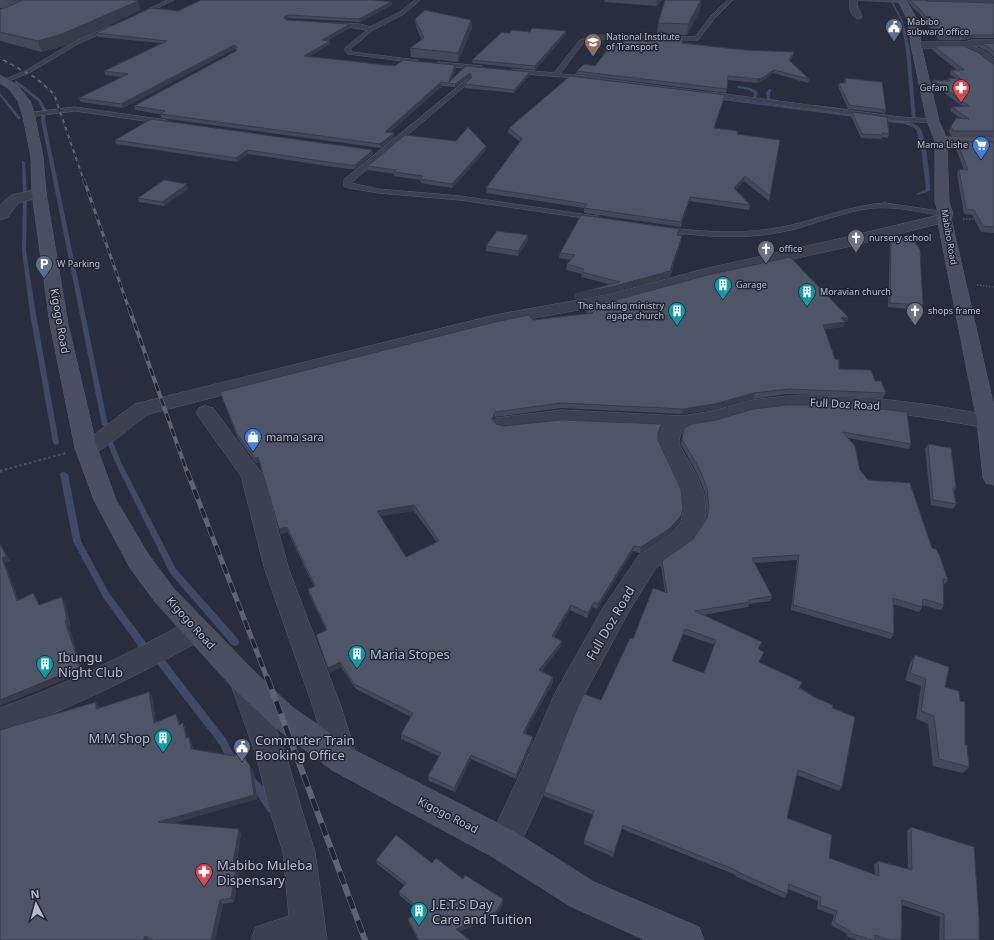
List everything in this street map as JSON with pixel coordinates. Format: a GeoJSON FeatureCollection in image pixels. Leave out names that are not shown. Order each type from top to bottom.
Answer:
{"type":"FeatureCollection","features":[{"type":"Feature","properties":{"kind":"main road","name":"Mabibo Road"},"geometry":{"type":"LineString","coordinates":[[902,0],[913,21],[916,45],[933,121],[941,141],[942,202],[956,283],[987,421],[994,477]]}},
{"type":"Feature","properties":{"kind":"main road","name":"Kigogo Road"},"geometry":{"type":"LineString","coordinates":[[2,79],[13,87],[24,101],[28,115],[37,157],[39,193],[59,324],[86,448],[105,500],[139,561],[165,596],[242,679],[282,716],[342,760],[504,844],[582,894],[686,940]]}},
{"type":"Feature","properties":{"kind":"main road"},"geometry":{"type":"LineString","coordinates":[[941,141],[994,141]]}},
{"type":"Feature","properties":{"kind":"street"},"geometry":{"type":"LineString","coordinates":[[854,0],[853,5],[858,16]]}},
{"type":"Feature","properties":{"kind":"street"},"geometry":{"type":"LineString","coordinates":[[925,0],[994,3]]}},
{"type":"Feature","properties":{"kind":"street"},"geometry":{"type":"LineString","coordinates":[[916,45],[964,45],[972,43],[994,43]]}},
{"type":"Feature","properties":{"kind":"street"},"geometry":{"type":"LineString","coordinates":[[964,45],[982,54],[994,64]]}},
{"type":"Feature","properties":{"kind":"street"},"geometry":{"type":"LineString","coordinates":[[0,216],[2,215],[8,202],[14,198],[39,193]]}},
{"type":"Feature","properties":{"kind":"street"},"geometry":{"type":"LineString","coordinates":[[86,448],[98,442],[124,421],[142,409],[474,325],[611,299],[704,274],[846,242],[945,216]]}},
{"type":"Feature","properties":{"kind":"street","name":"Full Doz Road"},"geometry":{"type":"LineString","coordinates":[[503,423],[561,417],[681,422],[712,418],[756,406],[779,403],[818,402],[882,406],[945,413],[987,421]]}},
{"type":"Feature","properties":{"kind":"street"},"geometry":{"type":"LineString","coordinates":[[206,413],[252,475],[277,570],[326,704],[342,760]]}},
{"type":"Feature","properties":{"kind":"street","name":"Full Doz Road"},"geometry":{"type":"LineString","coordinates":[[504,844],[537,773],[559,714],[602,635],[647,561],[659,551],[679,541],[689,529],[695,505],[689,482],[669,446],[668,438],[675,427],[681,422]]}},
{"type":"Feature","properties":{"kind":"street"},"geometry":{"type":"LineString","coordinates":[[0,721],[38,708],[128,666],[196,630]]}},
{"type":"Feature","properties":{"kind":"street"},"geometry":{"type":"LineString","coordinates":[[242,679],[272,758],[285,808],[299,852],[308,934],[269,940]]}},
{"type":"Feature","properties":{"kind":"lane"},"geometry":{"type":"LineString","coordinates":[[130,19],[172,0]]}},
{"type":"Feature","properties":{"kind":"lane"},"geometry":{"type":"LineString","coordinates":[[418,0],[402,13],[371,29],[347,49],[354,55],[421,62]]}},
{"type":"Feature","properties":{"kind":"lane"},"geometry":{"type":"LineString","coordinates":[[556,75],[586,39],[595,37],[696,39],[712,18],[731,0]]}},
{"type":"Feature","properties":{"kind":"lane"},"geometry":{"type":"LineString","coordinates":[[329,23],[360,26],[371,29]]}},
{"type":"Feature","properties":{"kind":"lane"},"geometry":{"type":"LineString","coordinates":[[2,79],[26,72],[74,44],[116,25]]}},
{"type":"Feature","properties":{"kind":"lane"},"geometry":{"type":"LineString","coordinates":[[429,63],[485,68]]}},
{"type":"Feature","properties":{"kind":"lane"},"geometry":{"type":"LineString","coordinates":[[509,70],[588,79]]}},
{"type":"Feature","properties":{"kind":"lane"},"geometry":{"type":"LineString","coordinates":[[469,80],[379,152],[347,182],[347,184],[349,186],[378,191],[460,198],[602,220]]}},
{"type":"Feature","properties":{"kind":"lane"},"geometry":{"type":"LineString","coordinates":[[705,94],[894,118],[933,121]]}},
{"type":"Feature","properties":{"kind":"lane"},"geometry":{"type":"LineString","coordinates":[[28,115],[75,109],[172,123]]}},
{"type":"Feature","properties":{"kind":"lane"},"geometry":{"type":"LineString","coordinates":[[117,115],[124,111]]}},
{"type":"Feature","properties":{"kind":"lane"},"geometry":{"type":"LineString","coordinates":[[657,228],[718,234],[775,231],[855,210],[886,205],[945,216]]}},
{"type":"Feature","properties":{"kind":"path"},"geometry":{"type":"LineString","coordinates":[[945,216],[976,219]]}},
{"type":"Feature","properties":{"kind":"path"},"geometry":{"type":"LineString","coordinates":[[0,471],[86,448]]}},
{"type":"Feature","properties":{"kind":"building"},"geometry":{"type":"Polygon","coordinates":[[[12,0],[138,1],[62,34],[38,41],[0,32],[0,10],[21,1],[12,0]]]}},
{"type":"Feature","properties":{"kind":"building"},"geometry":{"type":"Polygon","coordinates":[[[201,0],[373,0],[391,2],[359,19],[288,15],[284,18],[287,20],[350,24],[322,40],[330,41],[304,56],[395,66],[403,60],[455,65],[449,82],[466,66],[530,72],[514,90],[465,84],[472,77],[470,73],[455,84],[441,82],[385,132],[394,133],[380,144],[160,114],[165,111],[134,106],[236,51],[237,47],[234,45],[121,104],[79,98],[128,74],[104,71],[167,41],[96,33],[151,8],[178,11],[201,0]]]}},
{"type":"Feature","properties":{"kind":"building"},"geometry":{"type":"Polygon","coordinates":[[[665,0],[701,0],[688,24],[658,23],[665,0]]]}},
{"type":"Feature","properties":{"kind":"building"},"geometry":{"type":"Polygon","coordinates":[[[910,0],[994,3],[994,35],[941,37],[920,9],[910,0]]]}},
{"type":"Feature","properties":{"kind":"building"},"geometry":{"type":"Polygon","coordinates":[[[425,10],[471,20],[458,53],[410,48],[424,38],[415,19],[425,10]]]}},
{"type":"Feature","properties":{"kind":"building"},"geometry":{"type":"Polygon","coordinates":[[[532,28],[566,31],[535,66],[472,60],[502,32],[510,33],[512,30],[530,32],[532,28]]]}},
{"type":"Feature","properties":{"kind":"building"},"geometry":{"type":"Polygon","coordinates":[[[617,37],[655,40],[656,38],[684,38],[681,43],[745,50],[794,52],[789,60],[809,79],[774,70],[762,78],[757,79],[728,76],[727,89],[577,71],[584,64],[595,66],[617,37]]]}},
{"type":"Feature","properties":{"kind":"building"},"geometry":{"type":"Polygon","coordinates":[[[994,43],[994,52],[989,47],[981,44],[994,43]]]}},
{"type":"Feature","properties":{"kind":"building"},"geometry":{"type":"Polygon","coordinates":[[[934,46],[963,46],[979,53],[994,64],[994,131],[953,131],[951,126],[956,118],[969,119],[952,107],[969,106],[933,80],[950,81],[948,78],[961,79],[951,70],[964,70],[934,46]]]}},
{"type":"Feature","properties":{"kind":"building"},"geometry":{"type":"Polygon","coordinates":[[[570,76],[725,95],[714,128],[738,131],[737,134],[780,140],[770,196],[745,176],[734,188],[750,205],[690,197],[681,222],[584,208],[587,204],[486,188],[522,139],[509,128],[570,76]]]}},
{"type":"Feature","properties":{"kind":"building"},"geometry":{"type":"Polygon","coordinates":[[[845,78],[882,82],[886,110],[849,105],[839,83],[846,83],[845,78]]]}},
{"type":"Feature","properties":{"kind":"building"},"geometry":{"type":"Polygon","coordinates":[[[852,112],[887,117],[889,134],[862,134],[852,112]]]}},
{"type":"Feature","properties":{"kind":"building"},"geometry":{"type":"Polygon","coordinates":[[[151,119],[373,150],[355,165],[348,165],[247,150],[236,158],[115,140],[151,119]]]}},
{"type":"Feature","properties":{"kind":"building"},"geometry":{"type":"Polygon","coordinates":[[[468,127],[486,146],[452,184],[420,179],[423,176],[394,172],[396,170],[368,166],[405,135],[456,141],[468,127]]]}},
{"type":"Feature","properties":{"kind":"building"},"geometry":{"type":"Polygon","coordinates":[[[957,142],[994,142],[994,227],[983,226],[974,210],[966,209],[959,169],[968,170],[957,142]]]}},
{"type":"Feature","properties":{"kind":"building"},"geometry":{"type":"Polygon","coordinates":[[[164,180],[187,184],[162,202],[138,198],[164,180]]]}},
{"type":"Feature","properties":{"kind":"building"},"geometry":{"type":"Polygon","coordinates":[[[581,215],[679,229],[677,235],[682,236],[670,271],[611,287],[574,294],[620,282],[582,272],[584,269],[567,264],[575,255],[560,253],[581,215]]]}},
{"type":"Feature","properties":{"kind":"building"},"geometry":{"type":"Polygon","coordinates":[[[497,231],[528,235],[518,251],[486,246],[497,231]]]}},
{"type":"Feature","properties":{"kind":"building"},"geometry":{"type":"Polygon","coordinates":[[[891,237],[912,237],[920,250],[923,305],[890,303],[891,237]]]}},
{"type":"Feature","properties":{"kind":"building"},"geometry":{"type":"Polygon","coordinates":[[[790,257],[848,317],[841,318],[845,322],[823,325],[835,359],[839,360],[839,369],[871,370],[875,381],[881,381],[886,393],[789,389],[754,393],[714,404],[683,409],[561,403],[495,412],[492,419],[496,424],[503,426],[561,420],[662,424],[658,432],[658,440],[681,489],[683,508],[681,516],[669,529],[641,547],[634,546],[598,604],[594,602],[588,613],[571,605],[552,636],[562,641],[539,670],[553,677],[523,733],[533,737],[516,775],[471,755],[454,788],[428,776],[441,753],[401,734],[413,713],[354,684],[340,662],[328,668],[316,635],[327,630],[308,589],[315,586],[287,527],[279,529],[258,457],[255,458],[237,434],[220,392],[495,322],[529,315],[533,320],[593,313],[585,305],[612,301],[708,275],[790,257]],[[414,505],[377,511],[406,557],[439,541],[414,505]]]}},
{"type":"Feature","properties":{"kind":"building"},"geometry":{"type":"Polygon","coordinates":[[[787,405],[845,405],[907,412],[911,444],[843,432],[855,446],[860,470],[868,480],[910,483],[932,548],[936,549],[939,554],[948,580],[943,579],[944,605],[923,599],[922,607],[893,598],[894,634],[793,605],[799,555],[752,558],[772,596],[748,600],[750,602],[695,611],[762,642],[758,649],[764,652],[759,662],[802,682],[799,688],[816,698],[833,705],[832,708],[855,717],[842,787],[798,770],[787,818],[832,835],[829,858],[879,876],[878,861],[912,870],[911,827],[974,847],[979,917],[979,940],[944,940],[944,914],[902,900],[901,940],[890,940],[875,935],[875,940],[872,940],[850,933],[850,931],[834,922],[837,911],[820,905],[821,897],[789,884],[787,894],[738,871],[623,825],[614,853],[584,840],[594,811],[544,792],[584,694],[601,700],[630,638],[633,639],[653,588],[667,593],[662,561],[693,539],[707,518],[709,508],[707,488],[700,470],[682,439],[684,428],[692,424],[716,420],[753,409],[787,405]],[[685,629],[672,661],[704,673],[716,640],[685,629]]]}},
{"type":"Feature","properties":{"kind":"building"},"geometry":{"type":"Polygon","coordinates":[[[928,444],[951,448],[956,488],[953,488],[956,504],[933,500],[928,444]]]}},
{"type":"Feature","properties":{"kind":"building"},"geometry":{"type":"Polygon","coordinates":[[[0,544],[6,556],[2,558],[17,601],[33,593],[39,605],[62,597],[67,620],[65,621],[80,667],[0,700],[0,544]]]}},
{"type":"Feature","properties":{"kind":"building"},"geometry":{"type":"Polygon","coordinates":[[[915,655],[949,667],[945,687],[959,691],[960,701],[965,702],[965,745],[967,745],[969,767],[939,759],[934,716],[921,711],[926,679],[910,673],[915,655]]]}},
{"type":"Feature","properties":{"kind":"building"},"geometry":{"type":"Polygon","coordinates":[[[149,692],[154,723],[176,714],[179,725],[183,723],[186,738],[189,737],[191,749],[234,756],[241,752],[250,766],[254,795],[158,822],[239,829],[233,863],[237,863],[231,898],[220,900],[211,940],[153,940],[145,936],[143,940],[0,940],[0,730],[96,702],[96,709],[149,692]]]}},
{"type":"Feature","properties":{"kind":"building"},"geometry":{"type":"Polygon","coordinates":[[[396,835],[432,863],[436,858],[463,879],[465,875],[503,899],[497,911],[456,929],[470,940],[419,940],[408,919],[421,910],[399,892],[406,883],[376,860],[396,835]]]}},
{"type":"Feature","properties":{"kind":"waterway"},"geometry":{"type":"LineString","coordinates":[[891,0],[902,21],[908,50],[914,120],[907,119]]}},
{"type":"Feature","properties":{"kind":"waterway"},"geometry":{"type":"LineString","coordinates":[[575,75],[718,94]]}},
{"type":"Feature","properties":{"kind":"waterway"},"geometry":{"type":"LineString","coordinates":[[16,82],[39,100],[44,109],[43,120],[105,425]]}},
{"type":"Feature","properties":{"kind":"waterway"},"geometry":{"type":"LineString","coordinates":[[738,87],[750,89],[756,93],[754,99],[746,98]]}},
{"type":"Feature","properties":{"kind":"waterway"},"geometry":{"type":"LineString","coordinates":[[770,90],[768,93],[768,100],[777,101]]}},
{"type":"Feature","properties":{"kind":"waterway"},"geometry":{"type":"LineString","coordinates":[[0,94],[19,118]]}},
{"type":"Feature","properties":{"kind":"waterway"},"geometry":{"type":"LineString","coordinates":[[716,98],[861,117]]}},
{"type":"Feature","properties":{"kind":"waterway"},"geometry":{"type":"LineString","coordinates":[[815,106],[847,110]]}},
{"type":"Feature","properties":{"kind":"waterway"},"geometry":{"type":"LineString","coordinates":[[879,120],[911,124],[918,128],[923,148],[928,190],[918,194]]}},
{"type":"Feature","properties":{"kind":"waterway"},"geometry":{"type":"LineString","coordinates":[[23,162],[25,195],[24,251],[33,314],[56,443]]}},
{"type":"Feature","properties":{"kind":"waterway"},"geometry":{"type":"LineString","coordinates":[[110,442],[118,462],[173,571],[235,642]]}},
{"type":"Feature","properties":{"kind":"waterway"},"geometry":{"type":"LineString","coordinates":[[64,474],[77,541],[106,595],[147,651],[154,653],[223,742],[233,763]]}},
{"type":"Feature","properties":{"kind":"waterway"},"geometry":{"type":"LineString","coordinates":[[246,778],[257,788],[272,808]]}},
{"type":"Feature","properties":{"kind":"railway"},"geometry":{"type":"LineString","coordinates":[[0,58],[36,78],[54,94],[84,181]]}},
{"type":"Feature","properties":{"kind":"railway"},"geometry":{"type":"LineString","coordinates":[[84,180],[129,309]]}},
{"type":"Feature","properties":{"kind":"railway"},"geometry":{"type":"LineString","coordinates":[[129,308],[187,472]]}},
{"type":"Feature","properties":{"kind":"railway"},"geometry":{"type":"LineString","coordinates":[[187,471],[267,678]]}},
{"type":"Feature","properties":{"kind":"railway"},"geometry":{"type":"LineString","coordinates":[[267,677],[365,940]]}},
{"type":"Feature","properties":{"kind":"place","name":"Mabibo subward office"},"geometry":{"type":"Point","coordinates":[894,42]}},
{"type":"Feature","properties":{"kind":"place","name":"National Institute of Transport"},"geometry":{"type":"Point","coordinates":[593,57]}},
{"type":"Feature","properties":{"kind":"place","name":"Gefam"},"geometry":{"type":"Point","coordinates":[961,103]}},
{"type":"Feature","properties":{"kind":"place","name":"Mama Lishe"},"geometry":{"type":"Point","coordinates":[981,160]}},
{"type":"Feature","properties":{"kind":"place","name":"nursery school"},"geometry":{"type":"Point","coordinates":[856,253]}},
{"type":"Feature","properties":{"kind":"place","name":"office"},"geometry":{"type":"Point","coordinates":[766,264]}},
{"type":"Feature","properties":{"kind":"place","name":"W Parking"},"geometry":{"type":"Point","coordinates":[44,279]}},
{"type":"Feature","properties":{"kind":"place","name":"Garage"},"geometry":{"type":"Point","coordinates":[723,300]}},
{"type":"Feature","properties":{"kind":"place","name":"Moravian church"},"geometry":{"type":"Point","coordinates":[807,307]}},
{"type":"Feature","properties":{"kind":"place","name":"The healing ministry agape church"},"geometry":{"type":"Point","coordinates":[677,326]}},
{"type":"Feature","properties":{"kind":"place","name":"shops frame"},"geometry":{"type":"Point","coordinates":[915,326]}},
{"type":"Feature","properties":{"kind":"place","name":"mama sara"},"geometry":{"type":"Point","coordinates":[253,452]}},
{"type":"Feature","properties":{"kind":"place","name":"Maria Stopes"},"geometry":{"type":"Point","coordinates":[357,669]}},
{"type":"Feature","properties":{"kind":"place","name":"Ibungu Night Club"},"geometry":{"type":"Point","coordinates":[45,679]}},
{"type":"Feature","properties":{"kind":"place","name":"M.M Shop"},"geometry":{"type":"Point","coordinates":[163,753]}},
{"type":"Feature","properties":{"kind":"place","name":"Commuter Train Booking Office"},"geometry":{"type":"Point","coordinates":[242,762]}},
{"type":"Feature","properties":{"kind":"place","name":"Mabibo Muleba Dispensary"},"geometry":{"type":"Point","coordinates":[204,887]}},
{"type":"Feature","properties":{"kind":"place","name":"J.E.T.S Day Care and Tuition"},"geometry":{"type":"Point","coordinates":[419,926]}}]}
